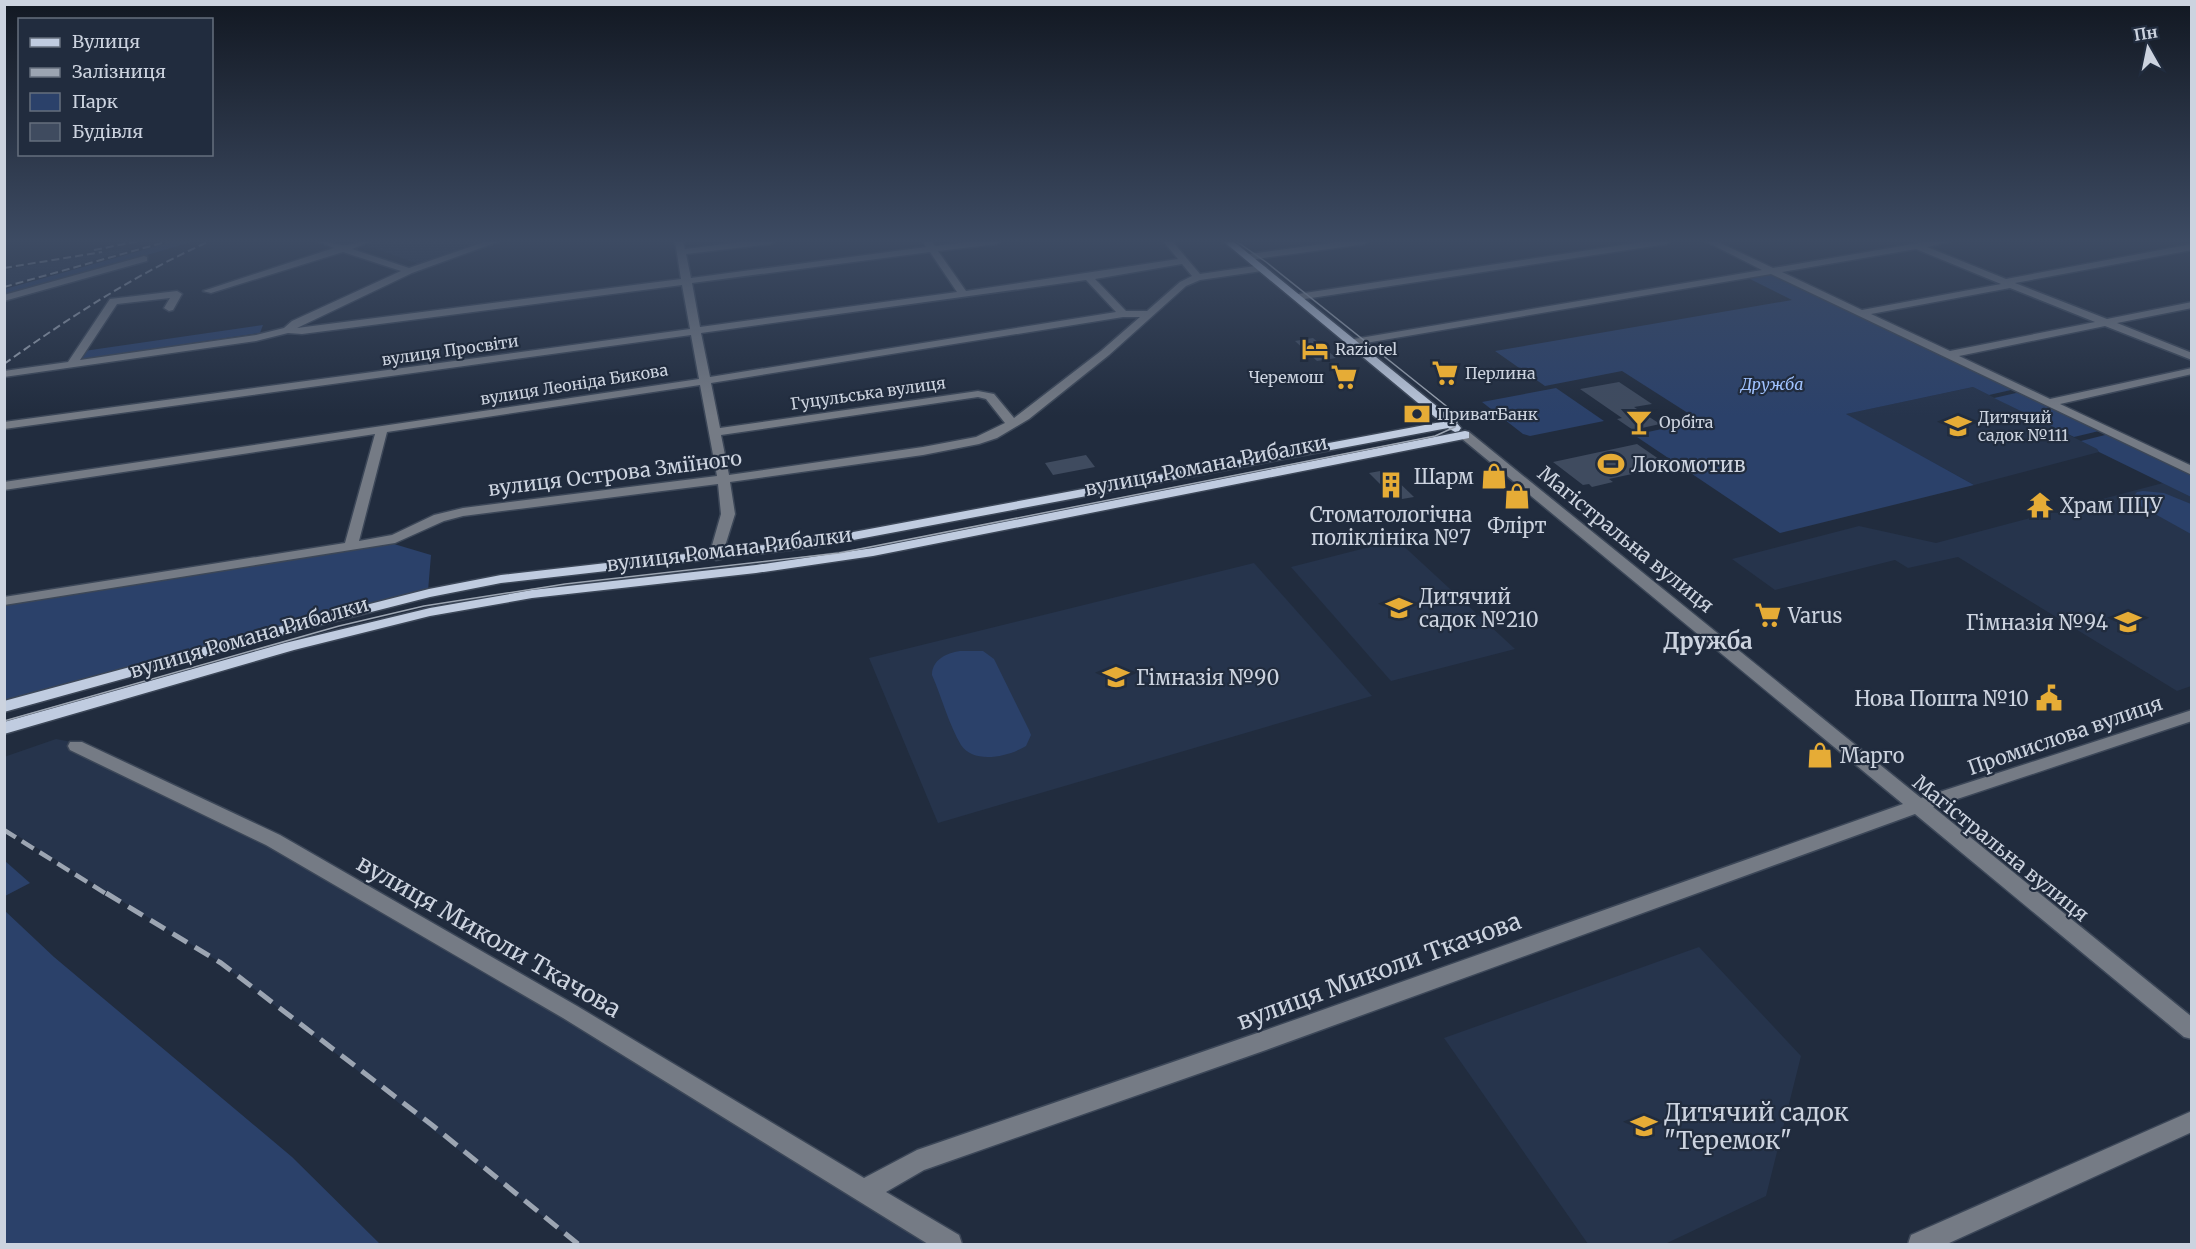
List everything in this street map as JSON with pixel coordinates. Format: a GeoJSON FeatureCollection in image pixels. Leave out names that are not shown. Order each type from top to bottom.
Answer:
{"type":"FeatureCollection","features":[{"type":"Feature","properties":{"kind":"main road","name":"Магістральна вулиця"},"geometry":{"type":"LineString","coordinates":[[1301,299],[1465,435]]}},
{"type":"Feature","properties":{"kind":"main road","name":"вулиця Романа Рибалки"},"geometry":{"type":"LineString","coordinates":[[11,705],[276,632],[429,593],[501,579],[716,556],[886,531],[1451,424]]}},
{"type":"Feature","properties":{"kind":"main road","name":"вулиця Романа Рибалки"},"geometry":{"type":"LineString","coordinates":[[11,726],[313,640],[430,612],[532,594],[756,569],[873,552],[1465,435]]}},
{"type":"Feature","properties":{"kind":"street"},"geometry":{"type":"LineString","coordinates":[[72,364],[114,301],[129,299]]}},
{"type":"Feature","properties":{"kind":"street"},"geometry":{"type":"LineString","coordinates":[[169,308],[174,299]]}},
{"type":"Feature","properties":{"kind":"street"},"geometry":{"type":"LineString","coordinates":[[288,330],[296,323],[349,299]]}},
{"type":"Feature","properties":{"kind":"street"},"geometry":{"type":"LineString","coordinates":[[4,374],[256,338],[288,330],[302,331],[545,299]]}},
{"type":"Feature","properties":{"kind":"street"},"geometry":{"type":"LineString","coordinates":[[689,299],[728,498],[728,514],[716,556]]}},
{"type":"Feature","properties":{"kind":"street","name":"вулиця Просвіти"},"geometry":{"type":"LineString","coordinates":[[4,426],[925,299]]}},
{"type":"Feature","properties":{"kind":"street"},"geometry":{"type":"LineString","coordinates":[[1109,299],[1123,314]]}},
{"type":"Feature","properties":{"kind":"street","name":"вулиця Острова Зміїного"},"geometry":{"type":"LineString","coordinates":[[4,601],[395,539],[439,518],[463,512],[723,480],[959,445],[993,435],[1013,425],[1094,362],[1166,299]]}},
{"type":"Feature","properties":{"kind":"street"},"geometry":{"type":"LineString","coordinates":[[1354,342],[1605,299]]}},
{"type":"Feature","properties":{"kind":"street"},"geometry":{"type":"LineString","coordinates":[[1831,299],[2192,471]]}},
{"type":"Feature","properties":{"kind":"street"},"geometry":{"type":"LineString","coordinates":[[1860,313],[1928,299]]}},
{"type":"Feature","properties":{"kind":"street"},"geometry":{"type":"LineString","coordinates":[[2049,299],[2192,357]]}},
{"type":"Feature","properties":{"kind":"street"},"geometry":{"type":"LineString","coordinates":[[1948,355],[2192,305]]}},
{"type":"Feature","properties":{"kind":"street","name":"вулиця Леоніда Бикова"},"geometry":{"type":"LineString","coordinates":[[4,486],[705,381],[1123,314],[1149,314]]}},
{"type":"Feature","properties":{"kind":"street"},"geometry":{"type":"LineString","coordinates":[[4,386],[26,371]]}},
{"type":"Feature","properties":{"kind":"street"},"geometry":{"type":"LineString","coordinates":[[2048,403],[2192,371]]}},
{"type":"Feature","properties":{"kind":"street","name":"Гуцульська вулиця"},"geometry":{"type":"LineString","coordinates":[[714,432],[978,394],[990,396],[1013,425]]}},
{"type":"Feature","properties":{"kind":"street"},"geometry":{"type":"LineString","coordinates":[[351,546],[382,429]]}},
{"type":"Feature","properties":{"kind":"street","name":"Магістральна вулиця"},"geometry":{"type":"LineString","coordinates":[[1465,435],[2192,1030]]}},
{"type":"Feature","properties":{"kind":"street"},"geometry":{"type":"LineString","coordinates":[[2171,462],[2192,457]]}},
{"type":"Feature","properties":{"kind":"street","name":"Промислова вулиця"},"geometry":{"type":"LineString","coordinates":[[1917,806],[2192,715]]}},
{"type":"Feature","properties":{"kind":"street","name":"вулиця Миколи Ткачова"},"geometry":{"type":"LineString","coordinates":[[76,747],[273,840],[570,1012],[950,1245]]}},
{"type":"Feature","properties":{"kind":"street","name":"вулиця Миколи Ткачова"},"geometry":{"type":"LineString","coordinates":[[863,1192],[917,1161],[1266,1040],[1917,806]]}},
{"type":"Feature","properties":{"kind":"street"},"geometry":{"type":"LineString","coordinates":[[1920,1245],[2192,1121]]}},
{"type":"Feature","properties":{"kind":"shaded area","name":"Дитячий садок №111"},"geometry":{"type":"Polygon","coordinates":[[[1973,387],[2099,452],[1974,485],[1845,414],[1973,387]]]}},
{"type":"Feature","properties":{"kind":"shaded area","name":"Гімназія №94"},"geometry":{"type":"Polygon","coordinates":[[[2163,483],[2191,497],[2191,686],[2177,691],[1958,557],[1908,568],[1895,560],[1775,590],[1732,559],[1859,526],[1936,543],[2163,483]]]}},
{"type":"Feature","properties":{"kind":"shaded area","name":"Дитячий садок №210"},"geometry":{"type":"Polygon","coordinates":[[[1397,540],[1515,649],[1391,681],[1291,567],[1397,540]]]}},
{"type":"Feature","properties":{"kind":"shaded area","name":"Гімназія №90"},"geometry":{"type":"Polygon","coordinates":[[[1254,563],[1372,696],[938,823],[869,658],[1254,563]]]}},
{"type":"Feature","properties":{"kind":"shaded area"},"geometry":{"type":"Polygon","coordinates":[[[56,739],[82,744],[570,1012],[948,1244],[578,1244],[221,963],[5,828],[4,757],[56,739]]]}},
{"type":"Feature","properties":{"kind":"shaded area","name":"Дитячий садок \"Теремок\""},"geometry":{"type":"Polygon","coordinates":[[[1699,947],[1801,1056],[1766,1196],[1665,1244],[1588,1244],[1444,1038],[1699,947]]]}},
{"type":"Feature","properties":{"kind":"green space","name":"Дружба"},"geometry":{"type":"Polygon","coordinates":[[[1824,299],[2010,387],[2011,390],[1989,395],[1973,387],[1846,414],[1974,485],[1780,533],[1634,435],[1699,421],[1691,415],[1622,371],[1545,386],[1495,351],[1792,300],[1824,299]]]}},
{"type":"Feature","properties":{"kind":"green space"},"geometry":{"type":"Polygon","coordinates":[[[263,325],[260,333],[79,360],[84,351],[263,325]]]}},
{"type":"Feature","properties":{"kind":"green space"},"geometry":{"type":"Polygon","coordinates":[[[1556,388],[1604,421],[1530,436],[1523,434],[1482,402],[1556,388]]]}},
{"type":"Feature","properties":{"kind":"green space"},"geometry":{"type":"Polygon","coordinates":[[[2016,393],[2025,394],[2099,431],[2074,437],[1994,398],[2016,393]]]}},
{"type":"Feature","properties":{"kind":"green space"},"geometry":{"type":"Polygon","coordinates":[[[2109,434],[2191,474],[2191,497],[2081,441],[2109,434]]]}},
{"type":"Feature","properties":{"kind":"green space"},"geometry":{"type":"Polygon","coordinates":[[[2137,492],[2164,493],[2191,504],[2191,534],[2137,504],[2133,497],[2137,492]]]}},
{"type":"Feature","properties":{"kind":"green space"},"geometry":{"type":"Polygon","coordinates":[[[394,544],[431,555],[428,591],[5,704],[5,603],[394,544]]]}},
{"type":"Feature","properties":{"kind":"green space"},"geometry":{"type":"Polygon","coordinates":[[[983,651],[994,659],[1031,735],[1026,746],[1011,753],[983,757],[974,755],[961,745],[932,675],[937,661],[950,653],[983,651]]]}},
{"type":"Feature","properties":{"kind":"green space"},"geometry":{"type":"Polygon","coordinates":[[[5,861],[30,883],[5,896],[5,861]]]}},
{"type":"Feature","properties":{"kind":"green space"},"geometry":{"type":"Polygon","coordinates":[[[4,910],[54,957],[292,1157],[380,1244],[5,1244],[4,910]]]}},
{"type":"Feature","properties":{"kind":"building","name":"Raziotel"},"geometry":{"type":"Polygon","coordinates":[[[1313,338],[1336,358],[1317,361],[1295,341],[1313,338]]]}},
{"type":"Feature","properties":{"kind":"building"},"geometry":{"type":"Polygon","coordinates":[[[1619,382],[1652,404],[1634,407],[1660,424],[1633,430],[1617,419],[1622,418],[1580,389],[1619,382]]]}},
{"type":"Feature","properties":{"kind":"building","name":"Локомотив"},"geometry":{"type":"Polygon","coordinates":[[[1637,444],[1669,466],[1609,479],[1613,482],[1592,487],[1589,484],[1583,485],[1553,462],[1637,444]]]}},
{"type":"Feature","properties":{"kind":"building"},"geometry":{"type":"Polygon","coordinates":[[[1086,455],[1095,467],[1053,475],[1045,463],[1086,455]]]}},
{"type":"Feature","properties":{"kind":"building","name":"Стоматологічна поліклініка №7"},"geometry":{"type":"Polygon","coordinates":[[[1386,470],[1414,497],[1396,500],[1369,473],[1386,470]]]}},
{"type":"Feature","properties":{"kind":"tram line"},"geometry":{"type":"LineString","coordinates":[[4,721],[339,626],[424,606],[565,584],[839,553],[1435,436],[1455,427],[1457,422],[1450,409],[1313,299]]}},
{"type":"Feature","properties":{"kind":"railway"},"geometry":{"type":"LineString","coordinates":[[4,364],[101,299]]}},
{"type":"Feature","properties":{"kind":"railway"},"geometry":{"type":"LineString","coordinates":[[4,830],[108,895]]}},
{"type":"Feature","properties":{"kind":"railway"},"geometry":{"type":"LineString","coordinates":[[106,893],[221,963],[432,1125],[578,1244]]}},
{"type":"Feature","properties":{"kind":"place","name":"Raziotel"},"geometry":{"type":"Point","coordinates":[1315,349]}},
{"type":"Feature","properties":{"kind":"place","name":"Перлина"},"geometry":{"type":"Point","coordinates":[1445,373]}},
{"type":"Feature","properties":{"kind":"place","name":"Черемош"},"geometry":{"type":"Point","coordinates":[1344,377]}},
{"type":"Feature","properties":{"kind":"place","name":"ПриватБанк"},"geometry":{"type":"Point","coordinates":[1417,414]}},
{"type":"Feature","properties":{"kind":"place","name":"Орбіта"},"geometry":{"type":"Point","coordinates":[1639,422]}},
{"type":"Feature","properties":{"kind":"place","name":"Дитячий садок №111"},"geometry":{"type":"Point","coordinates":[1958,426]}},
{"type":"Feature","properties":{"kind":"place","name":"Локомотив"},"geometry":{"type":"Point","coordinates":[1611,464]}},
{"type":"Feature","properties":{"kind":"place","name":"Шарм"},"geometry":{"type":"Point","coordinates":[1494,476]}},
{"type":"Feature","properties":{"kind":"place","name":"Стоматологічна поліклініка №7"},"geometry":{"type":"Point","coordinates":[1391,485]}},
{"type":"Feature","properties":{"kind":"place","name":"Флірт"},"geometry":{"type":"Point","coordinates":[1517,496]}},
{"type":"Feature","properties":{"kind":"place","name":"Храм ПЦУ"},"geometry":{"type":"Point","coordinates":[2040,505]}},
{"type":"Feature","properties":{"kind":"place","name":"Дитячий садок №210"},"geometry":{"type":"Point","coordinates":[1399,608]}},
{"type":"Feature","properties":{"kind":"place","name":"Varus"},"geometry":{"type":"Point","coordinates":[1768,615]}},
{"type":"Feature","properties":{"kind":"place","name":"Гімназія №94"},"geometry":{"type":"Point","coordinates":[2128,622]}},
{"type":"Feature","properties":{"kind":"place","name":"Гімназія №90"},"geometry":{"type":"Point","coordinates":[1116,677]}},
{"type":"Feature","properties":{"kind":"place","name":"Нова Пошта №10"},"geometry":{"type":"Point","coordinates":[2049,698]}},
{"type":"Feature","properties":{"kind":"place","name":"Марго"},"geometry":{"type":"Point","coordinates":[1820,755]}},
{"type":"Feature","properties":{"kind":"place","name":"Дитячий садок \"Теремок\""},"geometry":{"type":"Point","coordinates":[1644,1126]}},
{"type":"Feature","properties":{"kind":"district","name":"Дружба"},"geometry":{"type":"Point","coordinates":[1708,641]}}]}
